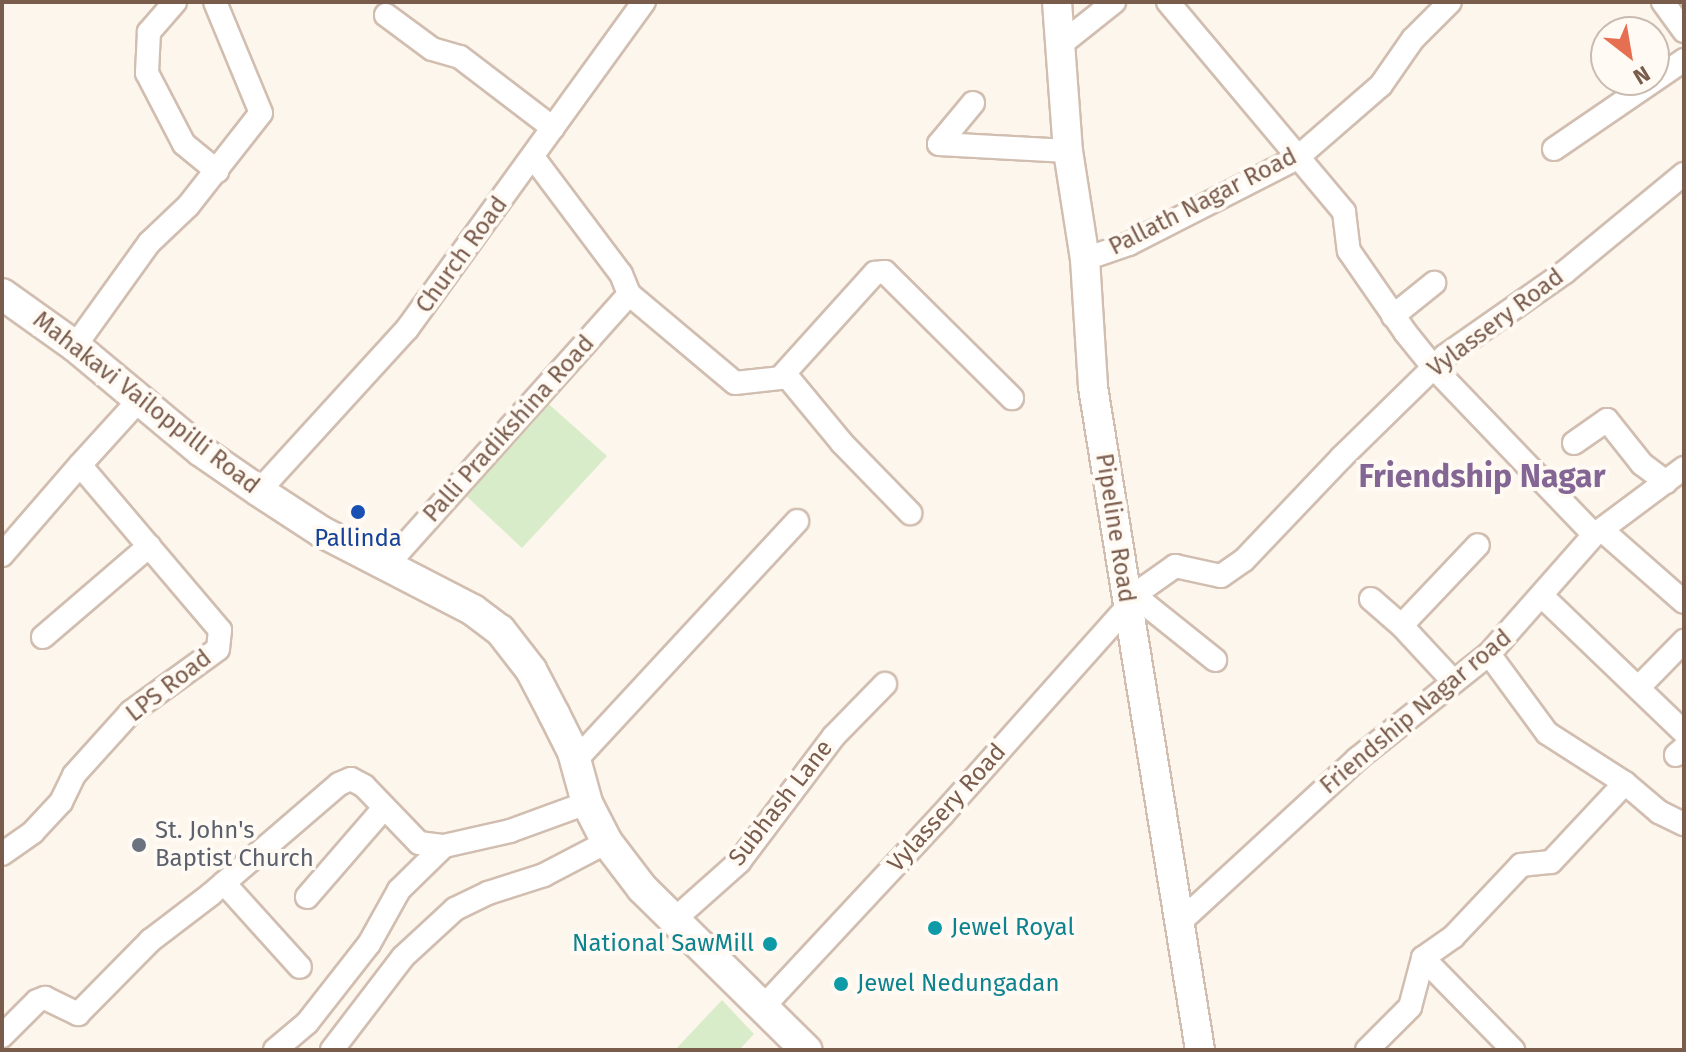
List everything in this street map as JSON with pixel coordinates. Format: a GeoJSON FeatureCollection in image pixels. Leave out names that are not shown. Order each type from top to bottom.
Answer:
{"type":"FeatureCollection","features":[{"type":"Feature","properties":{"kind":"main road","name":"Mahakavi Vailoppilli Road"},"geometry":{"type":"LineString","coordinates":[[2,294],[75,346],[201,451],[259,491],[322,532],[473,610],[500,630],[531,670],[575,761],[587,803],[607,842],[642,888],[806,1050]]}},
{"type":"Feature","properties":{"kind":"street"},"geometry":{"type":"LineString","coordinates":[[175,2],[149,32],[147,73],[184,144],[217,171]]}},
{"type":"Feature","properties":{"kind":"street"},"geometry":{"type":"LineString","coordinates":[[75,346],[149,243],[188,206],[261,113],[215,2]]}},
{"type":"Feature","properties":{"kind":"street","name":"Church Road"},"geometry":{"type":"LineString","coordinates":[[259,491],[407,329],[644,2]]}},
{"type":"Feature","properties":{"kind":"street","name":"Pipeline Road"},"geometry":{"type":"LineString","coordinates":[[1057,2],[1068,151],[1085,259],[1093,387],[1130,601],[1200,1050]]}},
{"type":"Feature","properties":{"kind":"street"},"geometry":{"type":"LineString","coordinates":[[1060,45],[1114,2]]}},
{"type":"Feature","properties":{"kind":"street"},"geometry":{"type":"LineString","coordinates":[[1168,2],[1344,212],[1349,251],[1393,316],[1434,368],[1598,532],[1684,602]]}},
{"type":"Feature","properties":{"kind":"street","name":"Pallath Nagar Road"},"geometry":{"type":"LineString","coordinates":[[1085,259],[1129,244],[1297,158],[1381,85],[1413,39],[1450,2]]}},
{"type":"Feature","properties":{"kind":"street"},"geometry":{"type":"LineString","coordinates":[[1663,2],[1683,28]]}},
{"type":"Feature","properties":{"kind":"street"},"geometry":{"type":"LineString","coordinates":[[386,15],[432,49],[460,57],[553,128]]}},
{"type":"Feature","properties":{"kind":"street"},"geometry":{"type":"LineString","coordinates":[[1554,149],[1684,60]]}},
{"type":"Feature","properties":{"kind":"street"},"geometry":{"type":"LineString","coordinates":[[973,103],[939,144],[1068,151]]}},
{"type":"Feature","properties":{"kind":"street"},"geometry":{"type":"LineString","coordinates":[[533,157],[621,274],[629,294],[735,383],[780,378],[875,273],[885,272],[1012,398]]}},
{"type":"Feature","properties":{"kind":"street","name":"Vylassery Road"},"geometry":{"type":"LineString","coordinates":[[764,1006],[942,815],[1130,601],[1175,566],[1221,576],[1244,560],[1434,368],[1565,272],[1684,174]]}},
{"type":"Feature","properties":{"kind":"street"},"geometry":{"type":"LineString","coordinates":[[1393,316],[1434,283]]}},
{"type":"Feature","properties":{"kind":"street","name":"Palli Pradikshina Road"},"geometry":{"type":"LineString","coordinates":[[388,564],[629,294]]}},
{"type":"Feature","properties":{"kind":"street"},"geometry":{"type":"LineString","coordinates":[[785,374],[842,443],[910,513]]}},
{"type":"Feature","properties":{"kind":"street"},"geometry":{"type":"LineString","coordinates":[[2,555],[138,401]]}},
{"type":"Feature","properties":{"kind":"street"},"geometry":{"type":"LineString","coordinates":[[1574,443],[1607,420],[1642,464],[1679,473]]}},
{"type":"Feature","properties":{"kind":"street","name":"LPS Road"},"geometry":{"type":"LineString","coordinates":[[2,854],[33,832],[61,802],[74,775],[131,712],[218,649],[220,630],[80,465]]}},
{"type":"Feature","properties":{"kind":"street","name":"Friendship Nagar road"},"geometry":{"type":"LineString","coordinates":[[1180,922],[1357,759],[1489,654],[1598,532],[1679,473]]}},
{"type":"Feature","properties":{"kind":"street"},"geometry":{"type":"LineString","coordinates":[[575,761],[797,521]]}},
{"type":"Feature","properties":{"kind":"street"},"geometry":{"type":"LineString","coordinates":[[1402,625],[1478,545]]}},
{"type":"Feature","properties":{"kind":"street"},"geometry":{"type":"LineString","coordinates":[[43,637],[149,546]]}},
{"type":"Feature","properties":{"kind":"street"},"geometry":{"type":"LineString","coordinates":[[1543,597],[1684,732]]}},
{"type":"Feature","properties":{"kind":"street"},"geometry":{"type":"LineString","coordinates":[[1371,599],[1402,625],[1454,682]]}},
{"type":"Feature","properties":{"kind":"street"},"geometry":{"type":"LineString","coordinates":[[1130,601],[1215,660]]}},
{"type":"Feature","properties":{"kind":"street"},"geometry":{"type":"LineString","coordinates":[[1638,688],[1684,641]]}},
{"type":"Feature","properties":{"kind":"street"},"geometry":{"type":"LineString","coordinates":[[1489,654],[1547,733],[1625,783],[1659,812],[1684,824]]}},
{"type":"Feature","properties":{"kind":"street","name":"Subhash Lane"},"geometry":{"type":"LineString","coordinates":[[675,919],[739,862],[834,736],[885,684]]}},
{"type":"Feature","properties":{"kind":"street"},"geometry":{"type":"LineString","coordinates":[[2,1036],[26,1010],[45,998],[78,1014],[151,940],[224,883],[339,784],[351,779],[364,786],[419,843],[444,846],[510,831],[587,803]]}},
{"type":"Feature","properties":{"kind":"street"},"geometry":{"type":"LineString","coordinates":[[1367,1050],[1410,1007],[1423,958],[1453,937],[1487,905],[1521,865],[1551,862],[1625,783]]}},
{"type":"Feature","properties":{"kind":"street"},"geometry":{"type":"LineString","coordinates":[[307,897],[384,808]]}},
{"type":"Feature","properties":{"kind":"street"},"geometry":{"type":"LineString","coordinates":[[332,1050],[403,957],[455,909],[488,893],[544,875],[607,842]]}},
{"type":"Feature","properties":{"kind":"street"},"geometry":{"type":"LineString","coordinates":[[275,1050],[307,1023],[369,944],[399,890],[444,846]]}},
{"type":"Feature","properties":{"kind":"street"},"geometry":{"type":"LineString","coordinates":[[224,883],[300,967]]}},
{"type":"Feature","properties":{"kind":"street"},"geometry":{"type":"LineString","coordinates":[[1423,958],[1513,1050]]}},
{"type":"Feature","properties":{"kind":"green space"},"geometry":{"type":"Polygon","coordinates":[[[543,399],[607,456],[522,548],[461,491],[543,399]]]}},
{"type":"Feature","properties":{"kind":"green space"},"geometry":{"type":"Polygon","coordinates":[[[722,1000],[754,1034],[739,1050],[675,1050],[722,1000]]]}},
{"type":"Feature","properties":{"kind":"place","name":"Pallinda"},"geometry":{"type":"Point","coordinates":[358,512]}},
{"type":"Feature","properties":{"kind":"place","name":"St. John's Baptist Church"},"geometry":{"type":"Point","coordinates":[139,845]}},
{"type":"Feature","properties":{"kind":"place","name":"Jewel Royal"},"geometry":{"type":"Point","coordinates":[935,928]}},
{"type":"Feature","properties":{"kind":"place","name":"National SawMill"},"geometry":{"type":"Point","coordinates":[770,944]}},
{"type":"Feature","properties":{"kind":"place","name":"Jewel Nedungadan"},"geometry":{"type":"Point","coordinates":[841,984]}},
{"type":"Feature","properties":{"kind":"district","name":"Friendship Nagar"},"geometry":{"type":"Point","coordinates":[1482,476]}}]}
